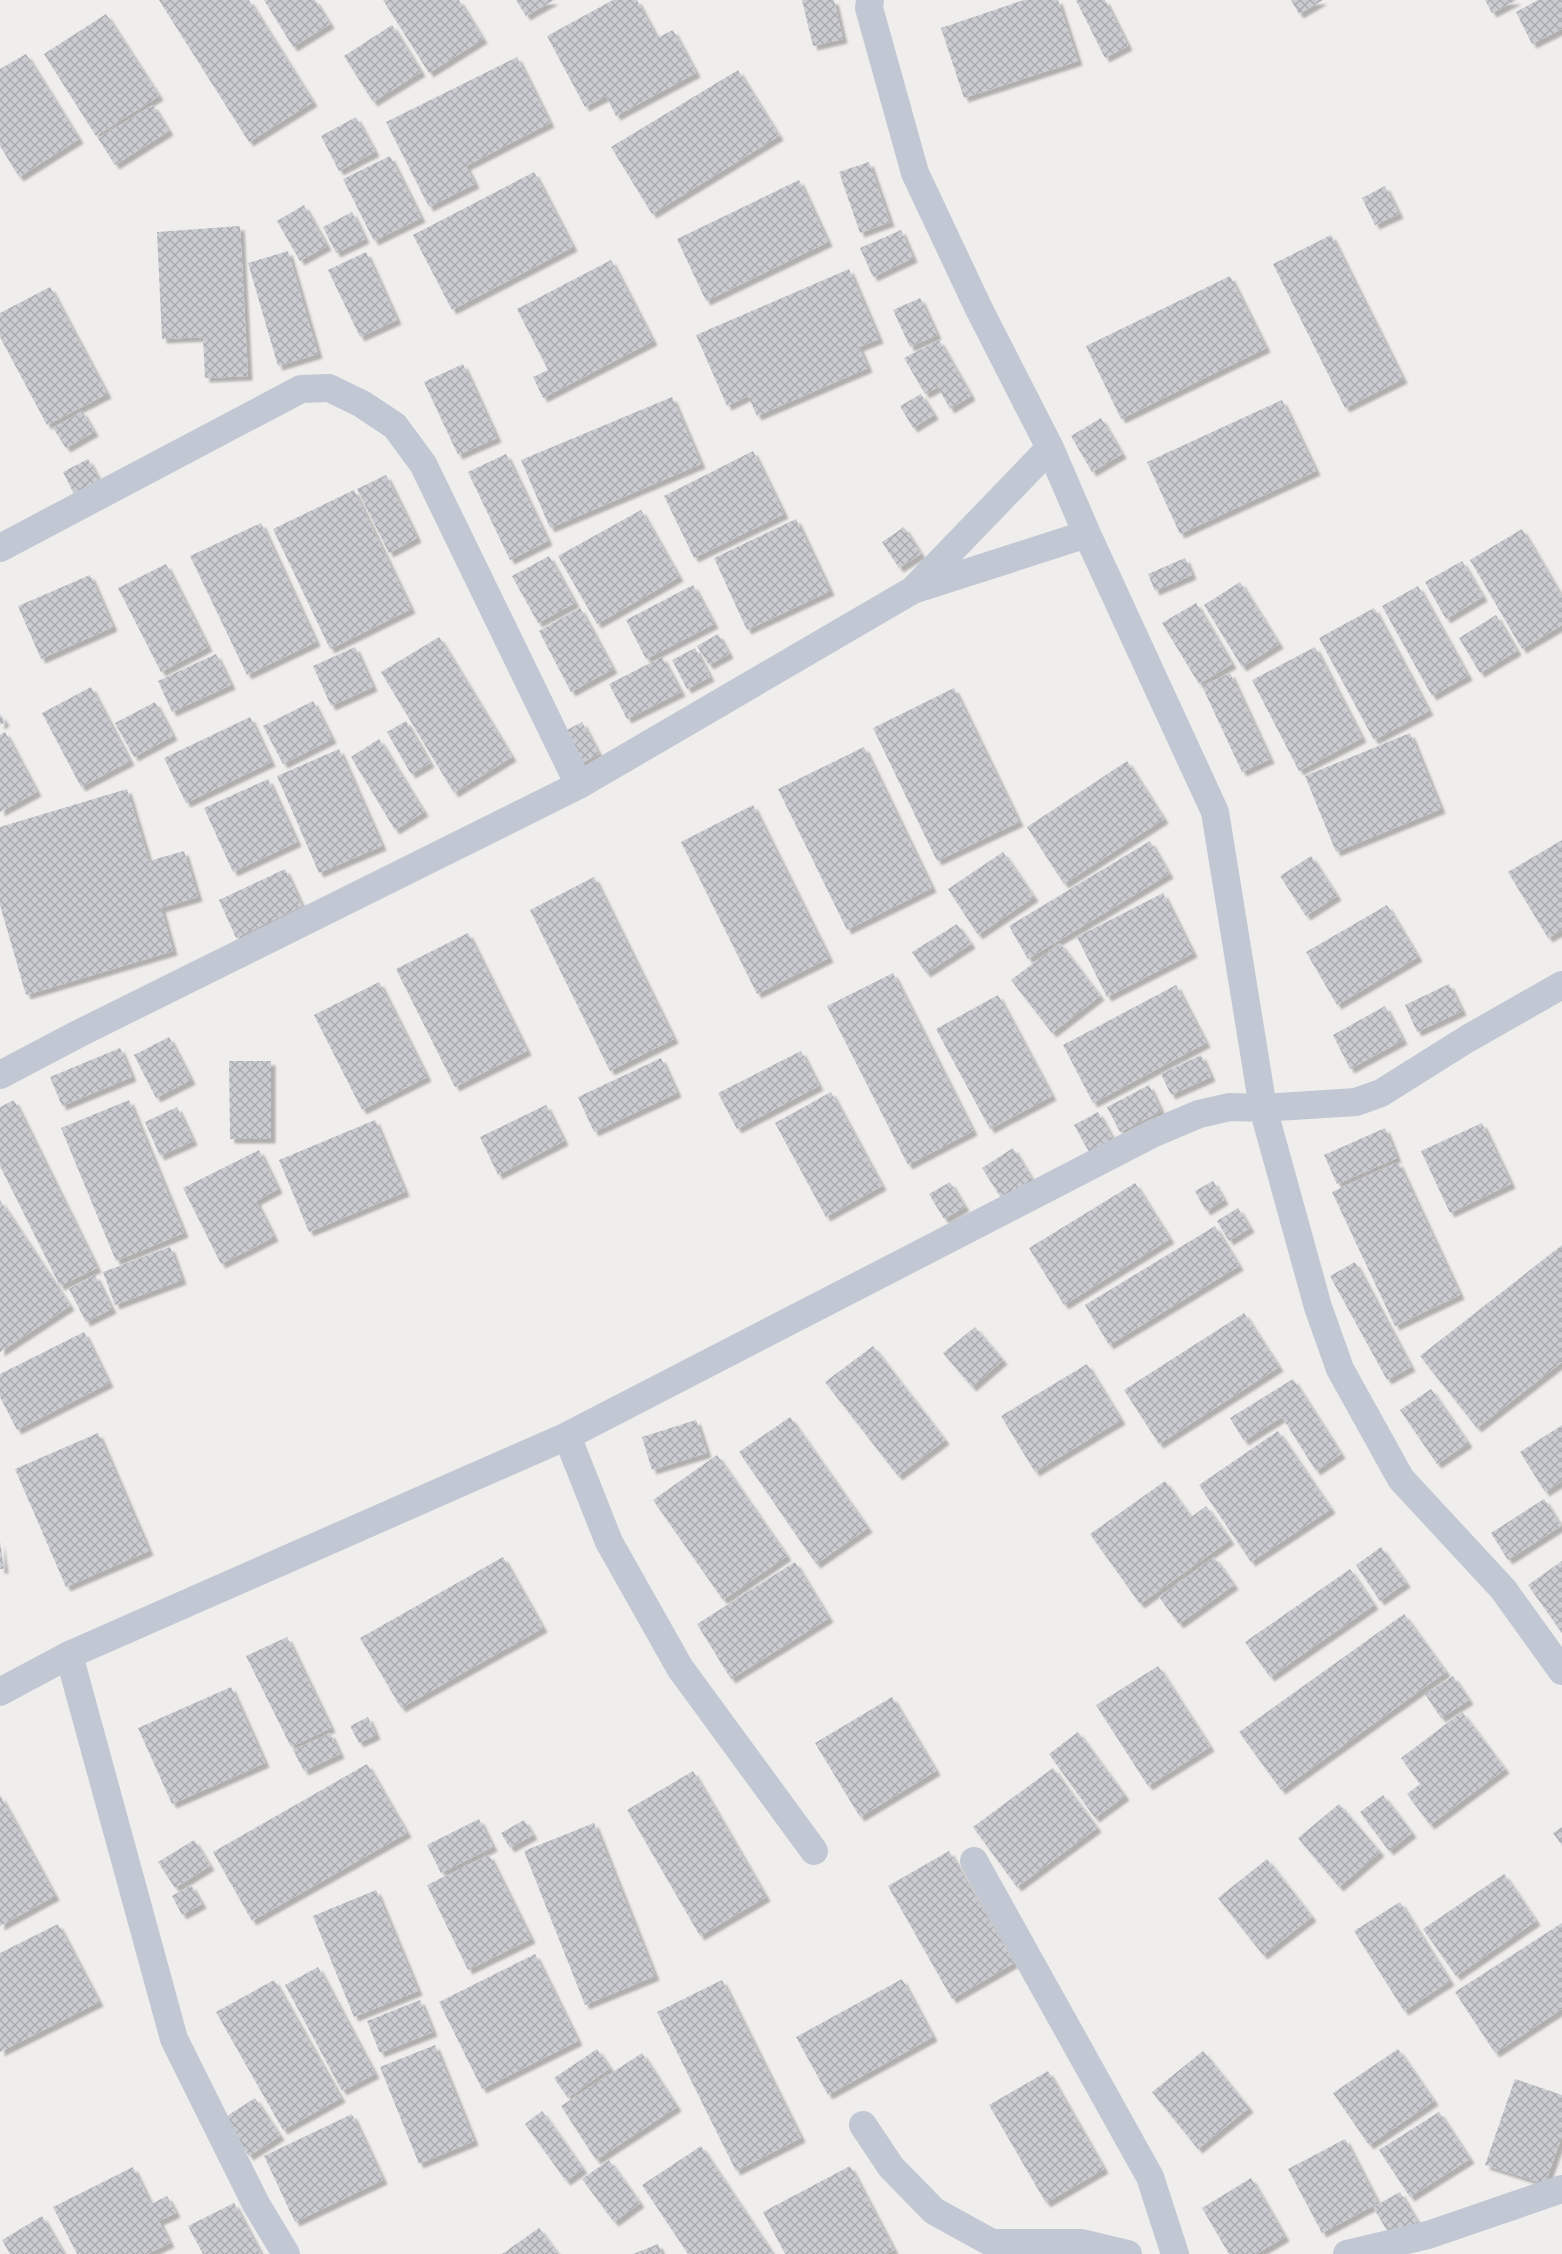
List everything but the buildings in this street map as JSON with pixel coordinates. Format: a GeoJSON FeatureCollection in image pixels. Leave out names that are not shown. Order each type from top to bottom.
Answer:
{"type":"FeatureCollection","features":[{"type":"Feature","properties":{"kind":"street"},"geometry":{"type":"LineString","coordinates":[[870,0],[869,8],[915,172],[979,309],[1050,448],[1087,534],[1215,812],[1263,1108],[1318,1306],[1340,1369],[1372,1431],[1401,1479],[1503,1589],[1562,1671]]}},
{"type":"Feature","properties":{"kind":"street"},"geometry":{"type":"LineString","coordinates":[[0,548],[301,389],[329,388],[362,404],[395,426],[423,464],[579,785]]}},
{"type":"Feature","properties":{"kind":"street"},"geometry":{"type":"LineString","coordinates":[[913,590],[1050,448]]}},
{"type":"Feature","properties":{"kind":"street"},"geometry":{"type":"LineString","coordinates":[[0,1075],[78,1034],[579,785],[913,590],[1087,534]]}},
{"type":"Feature","properties":{"kind":"street"},"geometry":{"type":"LineString","coordinates":[[0,1692],[69,1655],[567,1436],[1154,1133],[1199,1114],[1230,1107],[1263,1108],[1356,1102],[1381,1093],[1466,1039],[1562,985]]}},
{"type":"Feature","properties":{"kind":"street"},"geometry":{"type":"LineString","coordinates":[[567,1436],[609,1542],[680,1668],[814,1851]]}},
{"type":"Feature","properties":{"kind":"street"},"geometry":{"type":"LineString","coordinates":[[69,1655],[174,2039],[256,2204],[286,2254]]}},
{"type":"Feature","properties":{"kind":"street"},"geometry":{"type":"LineString","coordinates":[[974,1861],[1150,2177],[1175,2254]]}},
{"type":"Feature","properties":{"kind":"street"},"geometry":{"type":"LineString","coordinates":[[863,2125],[891,2167],[934,2211],[992,2243],[1082,2243],[1128,2254]]}},
{"type":"Feature","properties":{"kind":"street"},"geometry":{"type":"LineString","coordinates":[[1347,2254],[1432,2245],[1562,2189]]}}]}
